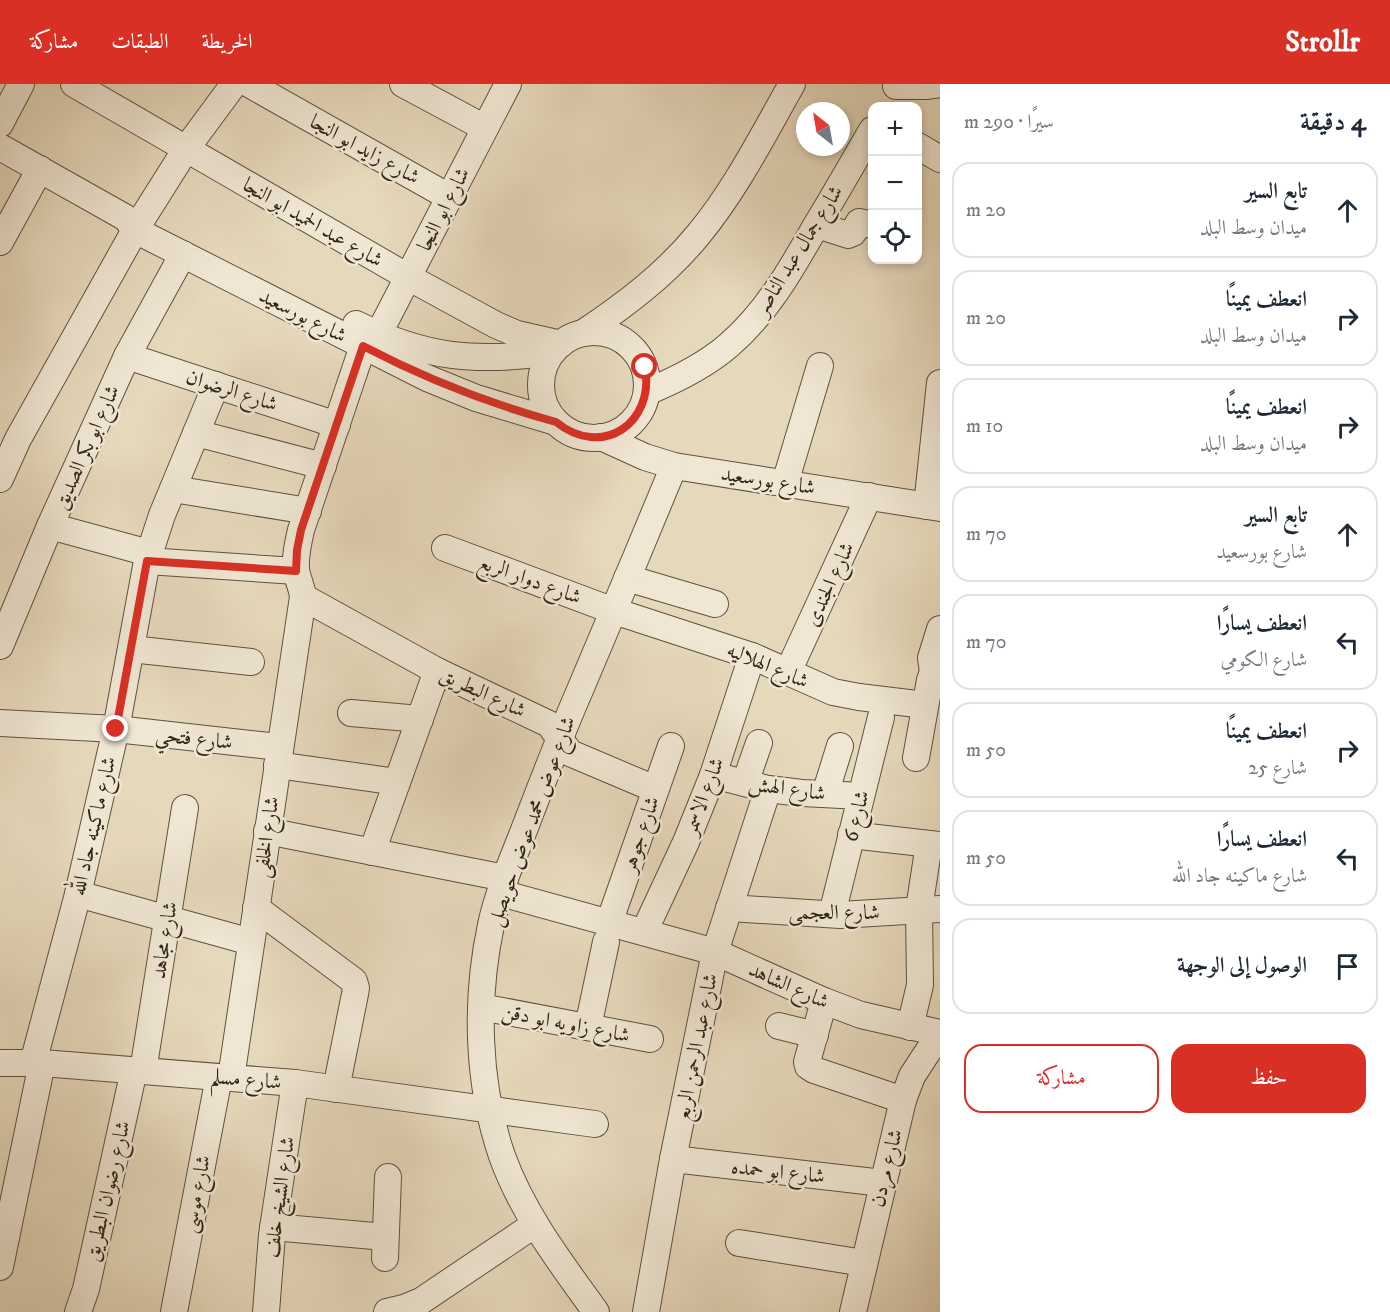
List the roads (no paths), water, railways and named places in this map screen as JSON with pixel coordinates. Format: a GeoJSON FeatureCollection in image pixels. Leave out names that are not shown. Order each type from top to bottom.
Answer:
{"type":"FeatureCollection","features":[{"type":"Feature","properties":{"kind":"street"},"geometry":{"type":"LineString","coordinates":[[0,124],[21,84]]}},
{"type":"Feature","properties":{"kind":"street","name":"شارع عبد الحميد ابو النجا"},"geometry":{"type":"LineString","coordinates":[[74,84],[408,277],[496,325],[517,334],[565,343]]}},
{"type":"Feature","properties":{"kind":"street"},"geometry":{"type":"LineString","coordinates":[[0,478],[18,440],[135,222],[234,84]]}},
{"type":"Feature","properties":{"kind":"street","name":"شارع زايد ابو النجا"},"geometry":{"type":"LineString","coordinates":[[249,84],[449,197]]}},
{"type":"Feature","properties":{"kind":"street"},"geometry":{"type":"LineString","coordinates":[[403,84],[485,128]]}},
{"type":"Feature","properties":{"kind":"street","name":"شارع ابو النجا"},"geometry":{"type":"LineString","coordinates":[[296,571],[297,550],[308,511],[337,425],[370,340],[408,277],[508,84]]}},
{"type":"Feature","properties":{"kind":"street"},"geometry":{"type":"LineString","coordinates":[[565,343],[609,333],[631,346],[645,367],[647,393],[643,406],[626,427],[601,438],[579,436],[566,430],[548,412],[543,400],[541,388],[545,363],[565,343],[644,289],[672,264],[697,236],[740,175],[792,84]]}},
{"type":"Feature","properties":{"kind":"street"},"geometry":{"type":"LineString","coordinates":[[893,92],[940,84]]}},
{"type":"Feature","properties":{"kind":"street","name":"شارع جمال عبد الناصر"},"geometry":{"type":"LineString","coordinates":[[647,393],[703,364],[728,346],[751,324],[771,300],[868,138]]}},
{"type":"Feature","properties":{"kind":"street","name":"شارع بورسعيد"},"geometry":{"type":"LineString","coordinates":[[0,147],[135,222],[370,340],[409,369],[476,398],[556,422]]}},
{"type":"Feature","properties":{"kind":"street"},"geometry":{"type":"LineString","coordinates":[[922,148],[940,159]]}},
{"type":"Feature","properties":{"kind":"street"},"geometry":{"type":"LineString","coordinates":[[0,242],[40,169]]}},
{"type":"Feature","properties":{"kind":"street","name":"شارع بورسعيد"},"geometry":{"type":"LineString","coordinates":[[135,222],[183,254],[370,340],[404,345],[440,355],[477,359],[515,358],[565,343]]}},
{"type":"Feature","properties":{"kind":"street"},"geometry":{"type":"LineString","coordinates":[[817,225],[848,235],[853,233],[859,222],[868,224]]}},
{"type":"Feature","properties":{"kind":"street","name":"شارع ابو بكر الصديق"},"geometry":{"type":"LineString","coordinates":[[0,646],[50,526],[127,356],[183,254]]}},
{"type":"Feature","properties":{"kind":"street","name":"شارع الرضوان"},"geometry":{"type":"LineString","coordinates":[[127,356],[337,425]]}},
{"type":"Feature","properties":{"kind":"street"},"geometry":{"type":"LineString","coordinates":[[785,483],[820,366]]}},
{"type":"Feature","properties":{"kind":"street"},"geometry":{"type":"LineString","coordinates":[[933,507],[940,383]]}},
{"type":"Feature","properties":{"kind":"street","name":"شارع ماكينه جاد الله"},"geometry":{"type":"LineString","coordinates":[[0,1267],[37,1063],[116,729],[148,557],[216,385]]}},
{"type":"Feature","properties":{"kind":"street"},"geometry":{"type":"LineString","coordinates":[[196,434],[323,466]]}},
{"type":"Feature","properties":{"kind":"street","name":"شارع بورسعيد"},"geometry":{"type":"LineString","coordinates":[[601,438],[645,457],[674,466],[933,507]]}},
{"type":"Feature","properties":{"kind":"street","name":"شارع عوض محمد عوض حويصل"},"geometry":{"type":"LineString","coordinates":[[596,1312],[534,1225],[502,1155],[484,1076],[481,1006],[485,959],[491,923],[503,886],[559,740],[674,466]]}},
{"type":"Feature","properties":{"kind":"street"},"geometry":{"type":"LineString","coordinates":[[173,489],[308,511]]}},
{"type":"Feature","properties":{"kind":"street","name":"شارع الجندى"},"geometry":{"type":"LineString","coordinates":[[788,672],[869,496]]}},
{"type":"Feature","properties":{"kind":"street"},"geometry":{"type":"LineString","coordinates":[[50,526],[148,557],[296,571],[303,597]]}},
{"type":"Feature","properties":{"kind":"street","name":"شارع دوار الربع"},"geometry":{"type":"LineString","coordinates":[[445,548],[614,610]]}},
{"type":"Feature","properties":{"kind":"street"},"geometry":{"type":"LineString","coordinates":[[627,578],[715,604]]}},
{"type":"Feature","properties":{"kind":"street","name":"شارع البطريق"},"geometry":{"type":"LineString","coordinates":[[303,597],[437,671],[541,719],[549,724],[570,753],[655,789]]}},
{"type":"Feature","properties":{"kind":"street","name":"شارع الخلفى"},"geometry":{"type":"LineString","coordinates":[[225,1077],[251,942],[303,597]]}},
{"type":"Feature","properties":{"kind":"street","name":"شارع الهلاليه"},"geometry":{"type":"LineString","coordinates":[[614,610],[752,656],[833,692],[925,705]]}},
{"type":"Feature","properties":{"kind":"street"},"geometry":{"type":"LineString","coordinates":[[916,758],[925,705],[936,669],[930,658],[940,629]]}},
{"type":"Feature","properties":{"kind":"street"},"geometry":{"type":"LineString","coordinates":[[130,649],[251,662]]}},
{"type":"Feature","properties":{"kind":"street","name":"شارع الاسمر"},"geometry":{"type":"LineString","coordinates":[[644,932],[686,842],[713,775],[752,656]]}},
{"type":"Feature","properties":{"kind":"street"},"geometry":{"type":"LineString","coordinates":[[372,852],[437,671]]}},
{"type":"Feature","properties":{"kind":"street"},"geometry":{"type":"LineString","coordinates":[[351,713],[420,719]]}},
{"type":"Feature","properties":{"kind":"street","name":"شارع 6"},"geometry":{"type":"LineString","coordinates":[[832,915],[881,717]]}},
{"type":"Feature","properties":{"kind":"street","name":"شارع فتحي"},"geometry":{"type":"LineString","coordinates":[[0,723],[116,729],[278,756],[397,782]]}},
{"type":"Feature","properties":{"kind":"street","name":"شارع عبد الرحمن الربع"},"geometry":{"type":"LineString","coordinates":[[646,1312],[673,1159],[715,952],[729,908],[756,786],[759,743]]}},
{"type":"Feature","properties":{"kind":"street","name":"شارع جوهر"},"geometry":{"type":"LineString","coordinates":[[588,1027],[607,932],[670,746]]}},
{"type":"Feature","properties":{"kind":"street"},"geometry":{"type":"LineString","coordinates":[[825,794],[840,746]]}},
{"type":"Feature","properties":{"kind":"street","name":"شارع الهش"},"geometry":{"type":"LineString","coordinates":[[713,775],[756,786],[861,796]]}},
{"type":"Feature","properties":{"kind":"street","name":"شارع مجاهد"},"geometry":{"type":"LineString","coordinates":[[139,1071],[185,808]]}},
{"type":"Feature","properties":{"kind":"street","name":"شارع الشاهد"},"geometry":{"type":"LineString","coordinates":[[267,831],[372,852],[503,886],[607,932],[644,932],[715,952],[824,1001],[861,1015],[940,1033]]}},
{"type":"Feature","properties":{"kind":"street"},"geometry":{"type":"LineString","coordinates":[[851,836],[935,844],[920,985],[910,1027]]}},
{"type":"Feature","properties":{"kind":"street"},"geometry":{"type":"LineString","coordinates":[[78,894],[251,942]]}},
{"type":"Feature","properties":{"kind":"street"},"geometry":{"type":"LineString","coordinates":[[256,908],[354,981],[356,988],[336,1089]]}},
{"type":"Feature","properties":{"kind":"street","name":"شارع العجمى"},"geometry":{"type":"LineString","coordinates":[[729,908],[832,915],[929,909]]}},
{"type":"Feature","properties":{"kind":"street"},"geometry":{"type":"LineString","coordinates":[[824,1001],[807,1062],[810,1069],[903,1100]]}},
{"type":"Feature","properties":{"kind":"street","name":"شارع زاويه ابو دقن"},"geometry":{"type":"LineString","coordinates":[[481,1006],[650,1039]]}},
{"type":"Feature","properties":{"kind":"street"},"geometry":{"type":"LineString","coordinates":[[779,1026],[815,1035]]}},
{"type":"Feature","properties":{"kind":"street","name":"شارع مردن"},"geometry":{"type":"LineString","coordinates":[[853,1312],[903,1100],[912,1076],[940,1033]]}},
{"type":"Feature","properties":{"kind":"street","name":"شارع مسلم"},"geometry":{"type":"LineString","coordinates":[[0,1063],[37,1063],[295,1083],[595,1124]]}},
{"type":"Feature","properties":{"kind":"street","name":"شارع رضوان البطريق"},"geometry":{"type":"LineString","coordinates":[[78,1312],[86,1289],[139,1071]]}},
{"type":"Feature","properties":{"kind":"street","name":"شارع موسى"},"geometry":{"type":"LineString","coordinates":[[174,1312],[225,1077]]}},
{"type":"Feature","properties":{"kind":"street","name":"شارع الشيخ خلف"},"geometry":{"type":"LineString","coordinates":[[266,1312],[273,1227],[295,1083]]}},
{"type":"Feature","properties":{"kind":"street","name":"شارع ابو حمده"},"geometry":{"type":"LineString","coordinates":[[673,1159],[883,1183]]}},
{"type":"Feature","properties":{"kind":"street"},"geometry":{"type":"LineString","coordinates":[[273,1227],[385,1248],[388,1178]]}},
{"type":"Feature","properties":{"kind":"street"},"geometry":{"type":"LineString","coordinates":[[387,1312],[421,1301],[534,1225]]}},
{"type":"Feature","properties":{"kind":"street"},"geometry":{"type":"LineString","coordinates":[[739,1243],[864,1263]]}}]}
